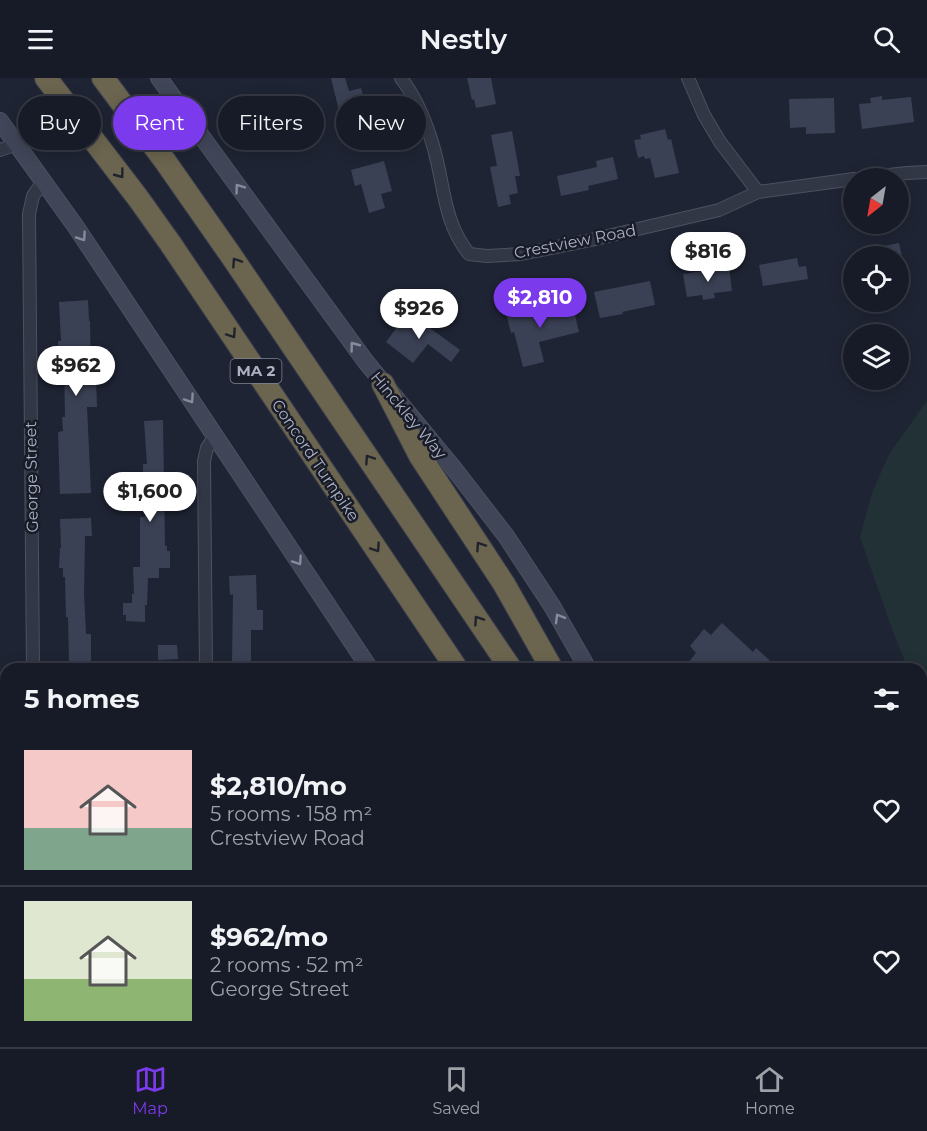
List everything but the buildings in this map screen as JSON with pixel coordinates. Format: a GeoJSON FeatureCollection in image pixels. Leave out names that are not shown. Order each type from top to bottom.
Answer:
{"type":"FeatureCollection","features":[{"type":"Feature","properties":{"kind":"highway","name":"Concord Turnpike"},"geometry":{"type":"LineString","coordinates":[[46,78],[170,243],[453,663]]}},
{"type":"Feature","properties":{"kind":"highway","name":"MA 2"},"geometry":{"type":"LineString","coordinates":[[103,78],[211,225],[507,663]]}},
{"type":"Feature","properties":{"kind":"highway"},"geometry":{"type":"LineString","coordinates":[[383,384],[420,456],[498,575],[549,663]]}},
{"type":"Feature","properties":{"kind":"main road","name":"Hinckley Way"},"geometry":{"type":"LineString","coordinates":[[159,78],[383,384],[455,470],[506,536],[552,606],[585,663]]}},
{"type":"Feature","properties":{"kind":"main road"},"geometry":{"type":"LineString","coordinates":[[0,120],[44,180],[366,663]]}},
{"type":"Feature","properties":{"kind":"street","name":"Crestview Road"},"geometry":{"type":"LineString","coordinates":[[401,78],[411,90],[424,117],[435,151],[449,217],[461,244],[469,254],[488,256],[521,254],[719,210],[758,192],[843,180]]}},
{"type":"Feature","properties":{"kind":"street"},"geometry":{"type":"LineString","coordinates":[[688,78],[704,115],[720,142],[758,192]]}},
{"type":"Feature","properties":{"kind":"street"},"geometry":{"type":"LineString","coordinates":[[0,150],[17,144]]}},
{"type":"Feature","properties":{"kind":"street"},"geometry":{"type":"LineString","coordinates":[[909,173],[927,172]]}},
{"type":"Feature","properties":{"kind":"street","name":"George Street"},"geometry":{"type":"LineString","coordinates":[[33,663],[29,214],[33,196],[44,180]]}},
{"type":"Feature","properties":{"kind":"street"},"geometry":{"type":"LineString","coordinates":[[206,663],[204,461],[207,448],[215,436]]}},
{"type":"Feature","properties":{"kind":"shaded area"},"geometry":{"type":"Polygon","coordinates":[[[927,401],[927,663],[906,663],[860,537],[872,493],[889,454],[927,401]]]}}]}
